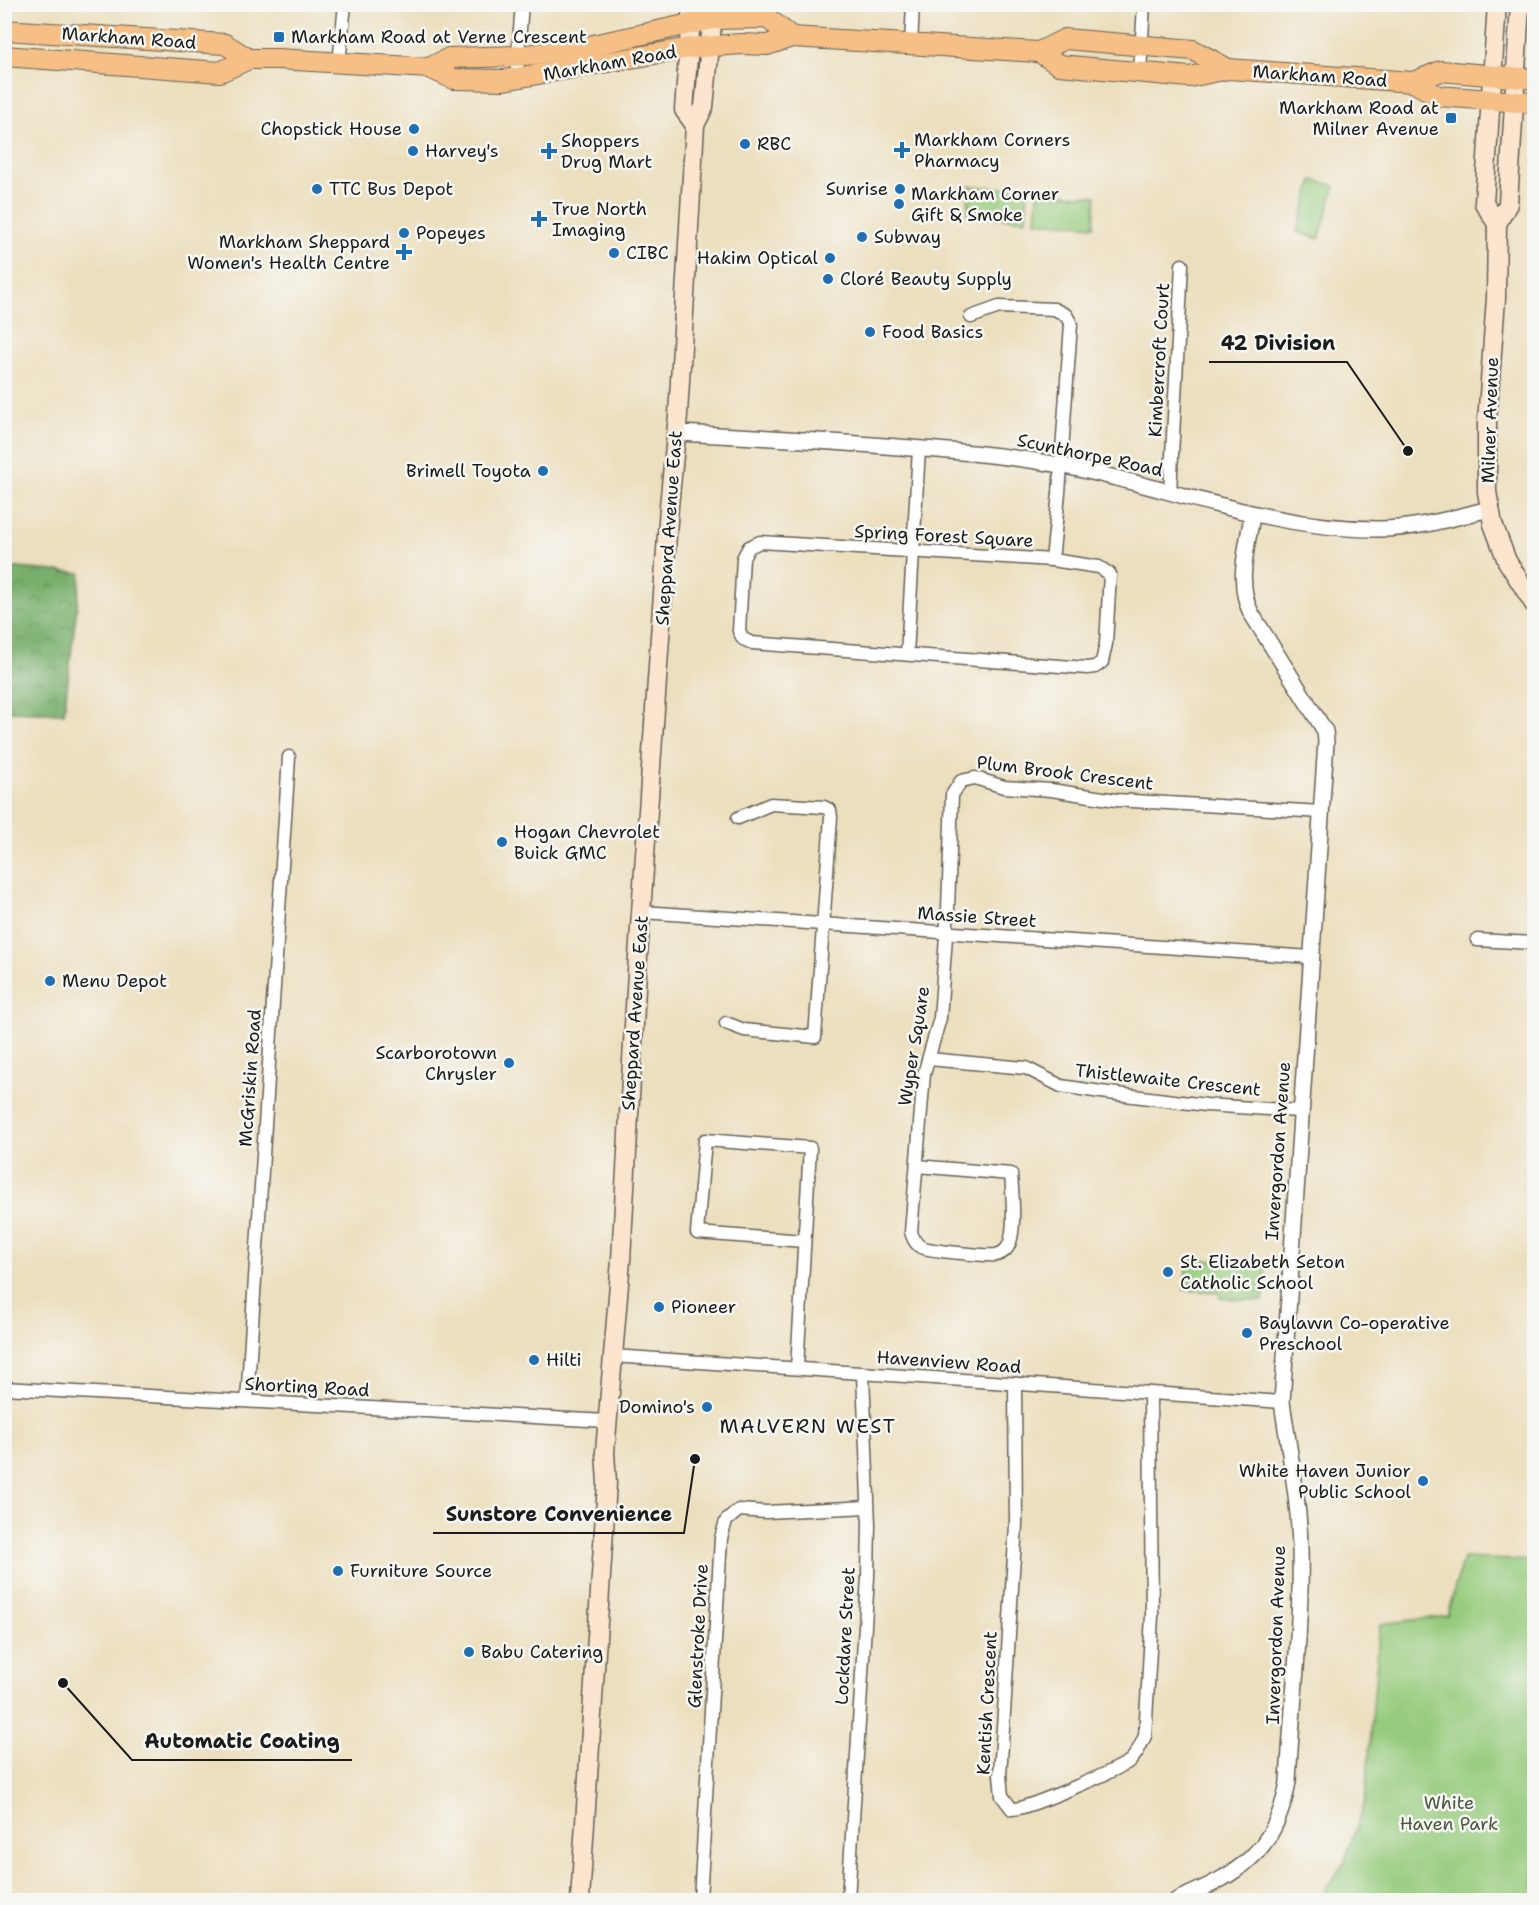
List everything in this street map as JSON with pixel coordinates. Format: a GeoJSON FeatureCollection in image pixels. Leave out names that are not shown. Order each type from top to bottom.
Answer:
{"type":"FeatureCollection","features":[{"type":"Feature","properties":{"kind":"main road","name":"Milner Avenue"},"geometry":{"type":"LineString","coordinates":[[1497,4],[1484,202],[1497,224]]}},
{"type":"Feature","properties":{"kind":"main road","name":"Milner Avenue"},"geometry":{"type":"LineString","coordinates":[[1520,4],[1525,102],[1512,121],[1508,204],[1497,224],[1496,298],[1487,422],[1489,509],[1507,561],[1534,604]]}},
{"type":"Feature","properties":{"kind":"main road","name":"Markham Road"},"geometry":{"type":"LineString","coordinates":[[429,68],[449,58],[517,56],[570,50],[692,14],[714,12],[767,18],[792,38]]}},
{"type":"Feature","properties":{"kind":"main road","name":"Sheppard Avenue East"},"geometry":{"type":"LineString","coordinates":[[580,1900],[607,1483],[604,1452],[613,1356],[695,125],[704,107],[714,12]]}},
{"type":"Feature","properties":{"kind":"main road","name":"Sheppard Avenue East"},"geometry":{"type":"LineString","coordinates":[[692,14],[684,110],[695,125]]}},
{"type":"Feature","properties":{"kind":"main road","name":"Markham Road"},"geometry":{"type":"LineString","coordinates":[[4,30],[225,44],[249,59]]}},
{"type":"Feature","properties":{"kind":"main road","name":"Markham Road"},"geometry":{"type":"LineString","coordinates":[[4,56],[219,72],[249,59],[339,63],[429,68],[454,79],[516,79],[689,48],[711,45],[767,45],[792,38],[1039,52],[1065,39],[1193,50],[1228,69]]}},
{"type":"Feature","properties":{"kind":"main road","name":"Markham Road"},"geometry":{"type":"LineString","coordinates":[[1039,52],[1059,65],[1189,77],[1228,69],[1413,82],[1438,96],[1525,102]]}},
{"type":"Feature","properties":{"kind":"main road","name":"Markham Road"},"geometry":{"type":"LineString","coordinates":[[1413,82],[1441,71],[1525,78]]}},
{"type":"Feature","properties":{"kind":"street"},"geometry":{"type":"LineString","coordinates":[[339,63],[345,4]]}},
{"type":"Feature","properties":{"kind":"street"},"geometry":{"type":"LineString","coordinates":[[516,79],[522,4]]}},
{"type":"Feature","properties":{"kind":"street"},"geometry":{"type":"LineString","coordinates":[[911,46],[913,4]]}},
{"type":"Feature","properties":{"kind":"street"},"geometry":{"type":"LineString","coordinates":[[1140,73],[1144,4]]}},
{"type":"Feature","properties":{"kind":"street","name":"Kimbercroft Court"},"geometry":{"type":"LineString","coordinates":[[1170,493],[1182,265]]}},
{"type":"Feature","properties":{"kind":"street"},"geometry":{"type":"LineString","coordinates":[[971,317],[999,307],[1054,309],[1066,315],[1071,324],[1052,560]]}},
{"type":"Feature","properties":{"kind":"street","name":"Scunthorpe Road"},"geometry":{"type":"LineString","coordinates":[[676,433],[992,454],[1061,465],[1252,516],[1320,525],[1379,529],[1489,509]]}},
{"type":"Feature","properties":{"kind":"street"},"geometry":{"type":"LineString","coordinates":[[907,654],[919,448]]}},
{"type":"Feature","properties":{"kind":"street","name":"Invergordon Avenue"},"geometry":{"type":"LineString","coordinates":[[1177,1900],[1217,1883],[1242,1869],[1268,1838],[1284,1802],[1288,1782],[1300,1546],[1282,1402],[1325,731],[1251,613],[1244,596],[1244,566],[1252,516]]}},
{"type":"Feature","properties":{"kind":"street","name":"Spring Forest Square"},"geometry":{"type":"LineString","coordinates":[[760,542],[1052,560],[1100,567],[1110,574],[1106,644],[1102,662],[1095,667],[752,643],[743,639],[740,632],[743,558],[749,547],[760,542]]}},
{"type":"Feature","properties":{"kind":"street","name":"McGriskin Road"},"geometry":{"type":"LineString","coordinates":[[247,1401],[290,757]]}},
{"type":"Feature","properties":{"kind":"street","name":"Plum Brook Crescent"},"geometry":{"type":"LineString","coordinates":[[946,933],[952,795],[956,785],[966,779],[975,778],[1004,787],[1051,790],[1116,800],[1321,813]]}},
{"type":"Feature","properties":{"kind":"street"},"geometry":{"type":"LineString","coordinates":[[726,1023],[744,1030],[815,1037],[830,810],[771,804],[738,818]]}},
{"type":"Feature","properties":{"kind":"street","name":"Massie Street"},"geometry":{"type":"LineString","coordinates":[[642,912],[1311,957]]}},
{"type":"Feature","properties":{"kind":"street","name":"Wyper Square"},"geometry":{"type":"LineString","coordinates":[[917,1166],[1011,1174],[1011,1232],[1005,1250],[996,1255],[934,1250],[920,1246],[914,1240],[911,1232],[924,1074],[940,1018],[946,933]]}},
{"type":"Feature","properties":{"kind":"street"},"geometry":{"type":"LineString","coordinates":[[1477,940],[1534,943]]}},
{"type":"Feature","properties":{"kind":"street","name":"Thistlewaite Crescent"},"geometry":{"type":"LineString","coordinates":[[928,1059],[1026,1068],[1061,1086],[1101,1092],[1206,1105],[1300,1111]]}},
{"type":"Feature","properties":{"kind":"street"},"geometry":{"type":"LineString","coordinates":[[796,1367],[810,1148],[705,1140],[697,1233],[804,1241]]}},
{"type":"Feature","properties":{"kind":"street","name":"Havenview Road"},"geometry":{"type":"LineString","coordinates":[[613,1356],[1282,1402]]}},
{"type":"Feature","properties":{"kind":"street","name":"Lockdare Street"},"geometry":{"type":"LineString","coordinates":[[848,1900],[868,1577],[863,1374]]}},
{"type":"Feature","properties":{"kind":"street","name":"Kentish Crescent"},"geometry":{"type":"LineString","coordinates":[[1016,1384],[1016,1526],[1000,1775],[1002,1796],[1012,1809],[1024,1807],[1121,1766],[1137,1753],[1145,1736],[1152,1616],[1150,1394]]}},
{"type":"Feature","properties":{"kind":"street","name":"Shorting Road"},"geometry":{"type":"LineString","coordinates":[[4,1388],[607,1421]]}},
{"type":"Feature","properties":{"kind":"street","name":"Glenstroke Drive"},"geometry":{"type":"LineString","coordinates":[[700,1900],[721,1538],[726,1521],[739,1510],[772,1512],[868,1506]]}},
{"type":"Feature","properties":{"kind":"green space"},"geometry":{"type":"Polygon","coordinates":[[[1313,180],[1335,186],[1319,239],[1297,232],[1313,180]]]}},
{"type":"Feature","properties":{"kind":"green space"},"geometry":{"type":"Polygon","coordinates":[[[970,186],[1028,190],[1026,220],[967,215],[970,186]]]}},
{"type":"Feature","properties":{"kind":"green space"},"geometry":{"type":"Polygon","coordinates":[[[1038,192],[1096,196],[1094,226],[1036,221],[1038,192]]]}},
{"type":"Feature","properties":{"kind":"green space"},"geometry":{"type":"Polygon","coordinates":[[[5,567],[81,573],[64,713],[5,711],[5,567]]]}},
{"type":"Feature","properties":{"kind":"green space"},"geometry":{"type":"Polygon","coordinates":[[[1187,1259],[1266,1264],[1263,1301],[1220,1298],[1220,1292],[1184,1290],[1187,1259]]]}},
{"type":"Feature","properties":{"kind":"green space","name":"White Haven Park"},"geometry":{"type":"Polygon","coordinates":[[[1463,1558],[1534,1561],[1534,1900],[1319,1900],[1344,1863],[1365,1802],[1380,1624],[1447,1616],[1463,1558]]]}},
{"type":"Feature","properties":{"kind":"place","name":"Markham Road at Verne Crescent"},"geometry":{"type":"Point","coordinates":[279,37]}},
{"type":"Feature","properties":{"kind":"place","name":"Markham Road at Milner Avenue"},"geometry":{"type":"Point","coordinates":[1451,118]}},
{"type":"Feature","properties":{"kind":"place","name":"Chopstick House"},"geometry":{"type":"Point","coordinates":[414,129]}},
{"type":"Feature","properties":{"kind":"place","name":"RBC"},"geometry":{"type":"Point","coordinates":[745,144]}},
{"type":"Feature","properties":{"kind":"place","name":"Markham Corners Pharmacy"},"geometry":{"type":"Point","coordinates":[902,150]}},
{"type":"Feature","properties":{"kind":"place","name":"Harvey's"},"geometry":{"type":"Point","coordinates":[413,151]}},
{"type":"Feature","properties":{"kind":"place","name":"Shoppers Drug Mart"},"geometry":{"type":"Point","coordinates":[549,151]}},
{"type":"Feature","properties":{"kind":"place","name":"TTC Bus Depot"},"geometry":{"type":"Point","coordinates":[317,189]}},
{"type":"Feature","properties":{"kind":"place","name":"Sunrise"},"geometry":{"type":"Point","coordinates":[900,189]}},
{"type":"Feature","properties":{"kind":"place","name":"Markham Corner Gift & Smoke"},"geometry":{"type":"Point","coordinates":[899,204]}},
{"type":"Feature","properties":{"kind":"place","name":"True North Imaging"},"geometry":{"type":"Point","coordinates":[539,219]}},
{"type":"Feature","properties":{"kind":"place","name":"Popeyes"},"geometry":{"type":"Point","coordinates":[404,233]}},
{"type":"Feature","properties":{"kind":"place","name":"Subway"},"geometry":{"type":"Point","coordinates":[862,237]}},
{"type":"Feature","properties":{"kind":"place","name":"Markham Sheppard Women's Health Centre"},"geometry":{"type":"Point","coordinates":[404,252]}},
{"type":"Feature","properties":{"kind":"place","name":"CIBC"},"geometry":{"type":"Point","coordinates":[614,253]}},
{"type":"Feature","properties":{"kind":"place","name":"Hakim Optical"},"geometry":{"type":"Point","coordinates":[830,258]}},
{"type":"Feature","properties":{"kind":"place","name":"Cloré Beauty Supply"},"geometry":{"type":"Point","coordinates":[828,279]}},
{"type":"Feature","properties":{"kind":"place","name":"Food Basics"},"geometry":{"type":"Point","coordinates":[870,332]}},
{"type":"Feature","properties":{"kind":"place","name":"42 Division"},"geometry":{"type":"Point","coordinates":[1408,451]}},
{"type":"Feature","properties":{"kind":"place","name":"Brimell Toyota"},"geometry":{"type":"Point","coordinates":[543,471]}},
{"type":"Feature","properties":{"kind":"place","name":"Hogan Chevrolet Buick GMC"},"geometry":{"type":"Point","coordinates":[502,842]}},
{"type":"Feature","properties":{"kind":"place","name":"Menu Depot"},"geometry":{"type":"Point","coordinates":[50,981]}},
{"type":"Feature","properties":{"kind":"place","name":"Scarborotown Chrysler"},"geometry":{"type":"Point","coordinates":[509,1063]}},
{"type":"Feature","properties":{"kind":"place","name":"St. Elizabeth Seton Catholic School"},"geometry":{"type":"Point","coordinates":[1168,1272]}},
{"type":"Feature","properties":{"kind":"place","name":"Pioneer"},"geometry":{"type":"Point","coordinates":[659,1307]}},
{"type":"Feature","properties":{"kind":"place","name":"Baylawn Co-operative Preschool"},"geometry":{"type":"Point","coordinates":[1247,1333]}},
{"type":"Feature","properties":{"kind":"place","name":"Hilti"},"geometry":{"type":"Point","coordinates":[534,1360]}},
{"type":"Feature","properties":{"kind":"place","name":"Domino's"},"geometry":{"type":"Point","coordinates":[707,1407]}},
{"type":"Feature","properties":{"kind":"place","name":"Sunstore Convenience"},"geometry":{"type":"Point","coordinates":[695,1459]}},
{"type":"Feature","properties":{"kind":"place","name":"White Haven Junior Public School"},"geometry":{"type":"Point","coordinates":[1423,1481]}},
{"type":"Feature","properties":{"kind":"place","name":"Furniture Source"},"geometry":{"type":"Point","coordinates":[338,1571]}},
{"type":"Feature","properties":{"kind":"place","name":"Babu Catering"},"geometry":{"type":"Point","coordinates":[469,1652]}},
{"type":"Feature","properties":{"kind":"place","name":"Automatic Coating"},"geometry":{"type":"Point","coordinates":[63,1683]}},
{"type":"Feature","properties":{"kind":"district","name":"MALVERN WEST"},"geometry":{"type":"Point","coordinates":[808,1426]}}]}
